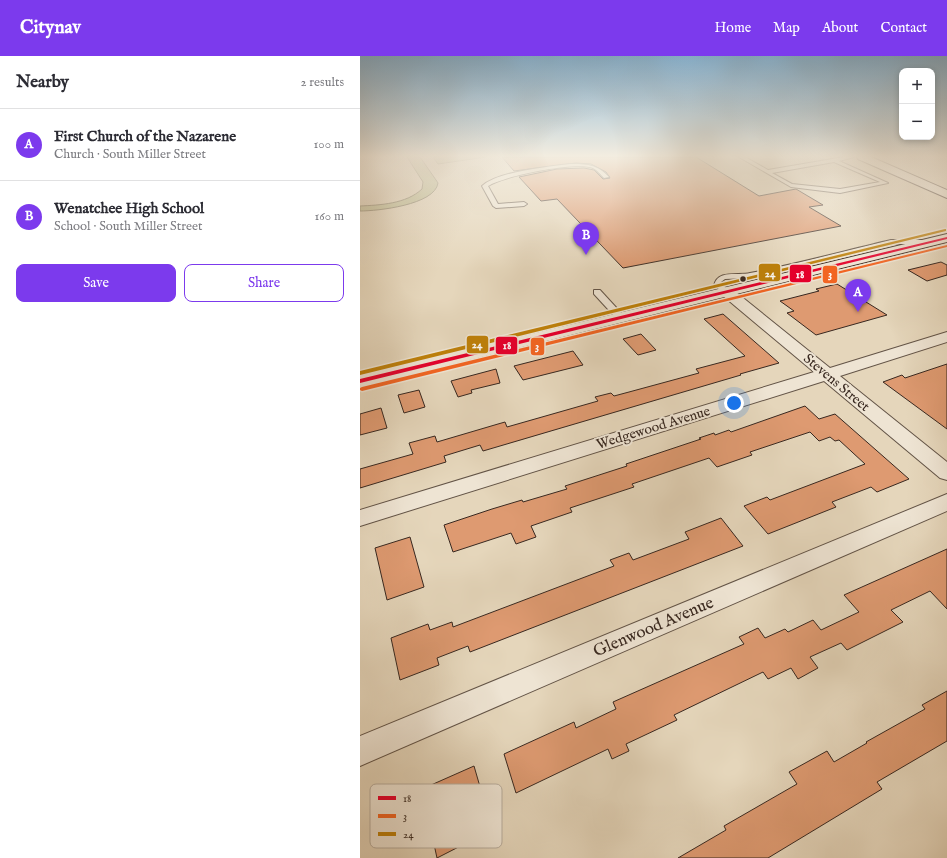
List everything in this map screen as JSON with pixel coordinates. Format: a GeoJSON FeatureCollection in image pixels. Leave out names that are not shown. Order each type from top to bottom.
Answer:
{"type":"FeatureCollection","features":[{"type":"Feature","properties":{"kind":"street"},"geometry":{"type":"LineString","coordinates":[[364,379],[947,238]]}},
{"type":"Feature","properties":{"kind":"street","name":"Stevens Street"},"geometry":{"type":"LineString","coordinates":[[727,292],[947,473]]}},
{"type":"Feature","properties":{"kind":"street","name":"Wedgewood Avenue"},"geometry":{"type":"LineString","coordinates":[[360,518],[947,337]]}},
{"type":"Feature","properties":{"kind":"street","name":"Glenwood Avenue"},"geometry":{"type":"LineString","coordinates":[[360,751],[947,502]]}},
{"type":"Feature","properties":{"kind":"lane"},"geometry":{"type":"LineString","coordinates":[[490,194],[496,206],[524,204]]}},
{"type":"Feature","properties":{"kind":"lane"},"geometry":{"type":"LineString","coordinates":[[597,292],[620,317]]}},
{"type":"Feature","properties":{"kind":"green space"},"geometry":{"type":"Polygon","coordinates":[[[415,194],[430,194],[416,202],[404,205],[379,210],[360,211],[360,206],[392,203],[415,194]]]}},
{"type":"Feature","properties":{"kind":"building"},"geometry":{"type":"Polygon","coordinates":[[[535,194],[756,194],[759,196],[767,194],[805,194],[823,205],[809,207],[841,226],[623,268],[557,199],[541,201],[535,194]]]}},
{"type":"Feature","properties":{"kind":"building"},"geometry":{"type":"Polygon","coordinates":[[[941,262],[947,265],[947,275],[927,281],[908,270],[941,262]]]}},
{"type":"Feature","properties":{"kind":"building"},"geometry":{"type":"Polygon","coordinates":[[[837,284],[887,315],[816,335],[787,313],[794,311],[780,301],[819,291],[816,289],[837,284]]]}},
{"type":"Feature","properties":{"kind":"building"},"geometry":{"type":"Polygon","coordinates":[[[723,314],[779,363],[483,451],[480,445],[444,456],[446,462],[360,488],[360,469],[413,454],[409,443],[435,436],[437,442],[505,422],[507,427],[598,401],[595,397],[611,393],[614,396],[699,373],[696,369],[745,356],[704,319],[723,314]]]}},
{"type":"Feature","properties":{"kind":"building"},"geometry":{"type":"Polygon","coordinates":[[[641,334],[656,350],[638,355],[623,339],[641,334]]]}},
{"type":"Feature","properties":{"kind":"building"},"geometry":{"type":"Polygon","coordinates":[[[573,351],[583,365],[523,380],[514,366],[573,351]]]}},
{"type":"Feature","properties":{"kind":"building"},"geometry":{"type":"Polygon","coordinates":[[[947,364],[947,429],[883,382],[902,375],[905,378],[947,364]]]}},
{"type":"Feature","properties":{"kind":"building"},"geometry":{"type":"Polygon","coordinates":[[[496,369],[500,383],[471,390],[472,393],[458,397],[451,381],[496,369]]]}},
{"type":"Feature","properties":{"kind":"building"},"geometry":{"type":"Polygon","coordinates":[[[419,390],[425,407],[404,413],[398,395],[419,390]]]}},
{"type":"Feature","properties":{"kind":"building"},"geometry":{"type":"Polygon","coordinates":[[[805,406],[819,419],[835,414],[909,479],[877,492],[871,487],[832,502],[836,507],[768,534],[744,506],[767,497],[770,500],[865,464],[839,440],[835,441],[830,437],[819,441],[810,432],[750,452],[752,455],[717,467],[709,458],[632,484],[634,487],[570,508],[572,512],[531,526],[536,537],[516,544],[511,533],[453,552],[444,525],[522,500],[523,502],[567,489],[565,486],[627,466],[626,464],[701,439],[699,438],[714,433],[715,435],[729,430],[731,432],[805,406]]]}},
{"type":"Feature","properties":{"kind":"building"},"geometry":{"type":"Polygon","coordinates":[[[381,408],[387,428],[360,435],[360,414],[381,408]]]}},
{"type":"Feature","properties":{"kind":"building"},"geometry":{"type":"Polygon","coordinates":[[[721,518],[743,546],[470,652],[468,646],[437,658],[439,665],[400,680],[391,638],[428,624],[430,630],[452,622],[453,627],[614,566],[610,560],[629,553],[633,560],[689,539],[685,532],[721,518]]]}},
{"type":"Feature","properties":{"kind":"building"},"geometry":{"type":"Polygon","coordinates":[[[410,537],[424,587],[387,600],[375,548],[410,537]]]}},
{"type":"Feature","properties":{"kind":"building"},"geometry":{"type":"Polygon","coordinates":[[[947,549],[947,609],[930,591],[891,610],[903,622],[847,650],[841,643],[810,657],[818,668],[798,679],[791,668],[768,679],[763,672],[674,715],[677,720],[626,744],[629,751],[612,759],[608,749],[516,793],[504,754],[574,722],[576,728],[616,709],[613,702],[744,644],[739,637],[758,628],[765,638],[785,629],[788,632],[813,620],[821,630],[859,612],[844,595],[947,549]]]}},
{"type":"Feature","properties":{"kind":"building"},"geometry":{"type":"Polygon","coordinates":[[[947,691],[947,741],[877,782],[882,789],[768,858],[678,858],[726,830],[724,826],[797,784],[789,772],[827,751],[834,762],[925,709],[922,705],[947,691]]]}},
{"type":"Feature","properties":{"kind":"building"},"geometry":{"type":"Polygon","coordinates":[[[474,766],[479,784],[433,784],[474,766]]]}},
{"type":"Feature","properties":{"kind":"building"},"geometry":{"type":"Polygon","coordinates":[[[435,848],[457,848],[437,858],[435,848]]]}},
{"type":"Feature","properties":{"kind":"transit line","name":"24"},"geometry":{"type":"LineString","coordinates":[[360,373],[945,230]]}},
{"type":"Feature","properties":{"kind":"transit line","name":"18"},"geometry":{"type":"LineString","coordinates":[[360,381],[947,238]]}},
{"type":"Feature","properties":{"kind":"transit line","name":"3"},"geometry":{"type":"LineString","coordinates":[[362,389],[947,246]]}},
{"type":"Feature","properties":{"kind":"place","name":"Wenatchee High School"},"geometry":{"type":"Point","coordinates":[586,255]}},
{"type":"Feature","properties":{"kind":"place","name":"First Church of the Nazarene"},"geometry":{"type":"Point","coordinates":[858,312]}}]}
